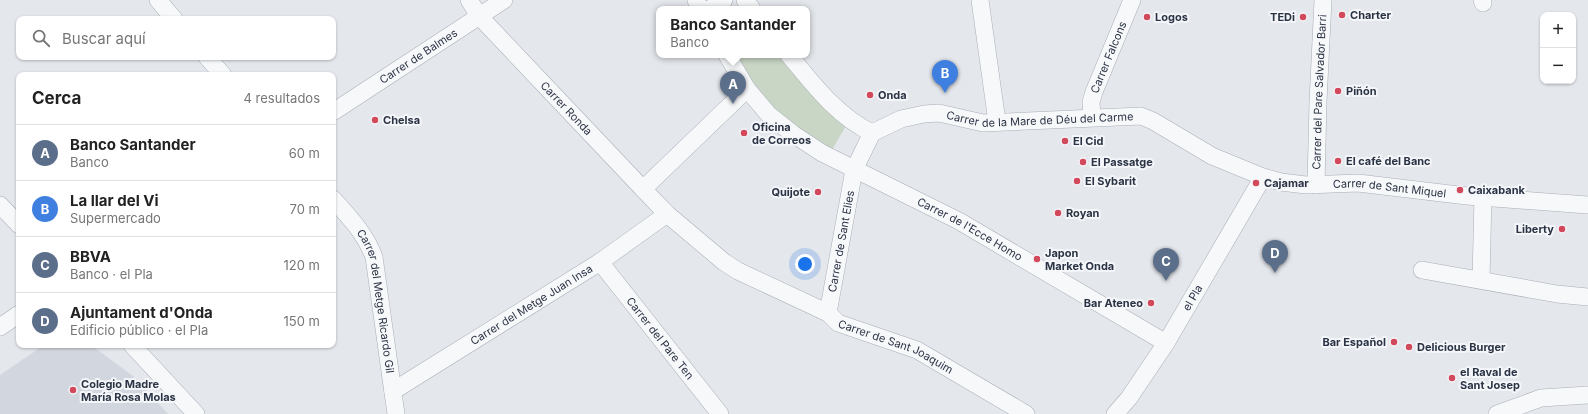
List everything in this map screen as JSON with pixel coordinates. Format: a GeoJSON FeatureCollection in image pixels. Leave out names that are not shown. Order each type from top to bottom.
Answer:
{"type":"FeatureCollection","features":[{"type":"Feature","properties":{"kind":"street"},"geometry":{"type":"LineString","coordinates":[[158,0],[171,16]]}},
{"type":"Feature","properties":{"kind":"street","name":"Carrer Ronda"},"geometry":{"type":"LineString","coordinates":[[469,0],[479,16],[667,214]]}},
{"type":"Feature","properties":{"kind":"street","name":"Carrer de Balmes"},"geometry":{"type":"LineString","coordinates":[[336,110],[504,0]]}},
{"type":"Feature","properties":{"kind":"street"},"geometry":{"type":"LineString","coordinates":[[715,6],[724,0]]}},
{"type":"Feature","properties":{"kind":"street"},"geometry":{"type":"LineString","coordinates":[[980,0],[998,122]]}},
{"type":"Feature","properties":{"kind":"street","name":"Carrer Falcons"},"geometry":{"type":"LineString","coordinates":[[1092,117],[1091,102],[1094,92],[1132,0]]}},
{"type":"Feature","properties":{"kind":"street","name":"Carrer del Pare Salvador Barri"},"geometry":{"type":"LineString","coordinates":[[1316,185],[1323,0]]}},
{"type":"Feature","properties":{"kind":"street","name":"Carrer de l'Ecce Homo"},"geometry":{"type":"LineString","coordinates":[[729,58],[747,90],[769,115],[793,134],[822,153],[959,221],[1166,343]]}},
{"type":"Feature","properties":{"kind":"street"},"geometry":{"type":"LineString","coordinates":[[791,58],[822,95],[863,128],[872,133],[854,170]]}},
{"type":"Feature","properties":{"kind":"street"},"geometry":{"type":"LineString","coordinates":[[210,60],[220,72]]}},
{"type":"Feature","properties":{"kind":"street"},"geometry":{"type":"LineString","coordinates":[[643,189],[747,90]]}},
{"type":"Feature","properties":{"kind":"street","name":"Carrer de la Mare de Déu del Carme"},"geometry":{"type":"LineString","coordinates":[[872,133],[901,119],[924,114],[939,113],[976,122],[1141,116],[1153,121],[1212,156],[1263,177]]}},
{"type":"Feature","properties":{"kind":"street","name":"Carrer de Sant Elies"},"geometry":{"type":"LineString","coordinates":[[828,313],[854,170]]}},
{"type":"Feature","properties":{"kind":"street","name":"Carrer de Sant Miquel"},"geometry":{"type":"LineString","coordinates":[[1263,177],[1294,184],[1316,185],[1358,183],[1483,197],[1588,205]]}},
{"type":"Feature","properties":{"kind":"street","name":"el Pla"},"geometry":{"type":"LineString","coordinates":[[1116,414],[1129,398],[1166,343],[1263,177]]}},
{"type":"Feature","properties":{"kind":"street"},"geometry":{"type":"LineString","coordinates":[[1482,280],[1483,197]]}},
{"type":"Feature","properties":{"kind":"street","name":"Carrer del Metge Ricardo Gil"},"geometry":{"type":"LineString","coordinates":[[336,202],[360,230],[369,244],[374,257],[396,414]]}},
{"type":"Feature","properties":{"kind":"street"},"geometry":{"type":"LineString","coordinates":[[0,205],[16,222]]}},
{"type":"Feature","properties":{"kind":"street","name":"Carrer de Sant Joaquim"},"geometry":{"type":"LineString","coordinates":[[667,214],[718,258],[738,271],[828,313],[838,323],[916,350],[1026,414]]}},
{"type":"Feature","properties":{"kind":"street","name":"Carrer del Metge Juan Insa"},"geometry":{"type":"LineString","coordinates":[[393,391],[600,262],[667,214]]}},
{"type":"Feature","properties":{"kind":"street","name":"Carrer del Pare Ten"},"geometry":{"type":"LineString","coordinates":[[600,262],[720,414]]}},
{"type":"Feature","properties":{"kind":"street"},"geometry":{"type":"LineString","coordinates":[[1422,270],[1557,294],[1588,297]]}},
{"type":"Feature","properties":{"kind":"street"},"geometry":{"type":"LineString","coordinates":[[0,327],[16,316]]}},
{"type":"Feature","properties":{"kind":"street"},"geometry":{"type":"LineString","coordinates":[[135,348],[196,414]]}},
{"type":"Feature","properties":{"kind":"street"},"geometry":{"type":"LineString","coordinates":[[1497,414],[1540,398],[1588,395]]}},
{"type":"Feature","properties":{"kind":"shaded area","name":"Colegio Madre María Rosa Molas"},"geometry":{"type":"Polygon","coordinates":[[[40,348],[95,348],[133,376],[168,414],[0,414],[0,375],[40,348]]]}},
{"type":"Feature","properties":{"kind":"green space"},"geometry":{"type":"Polygon","coordinates":[[[738,58],[786,58],[848,122],[832,150],[793,127],[757,92],[738,58]]]}},
{"type":"Feature","properties":{"kind":"place","name":"Charter"},"geometry":{"type":"Point","coordinates":[1342,15]}},
{"type":"Feature","properties":{"kind":"place","name":"Logos"},"geometry":{"type":"Point","coordinates":[1147,17]}},
{"type":"Feature","properties":{"kind":"place","name":"TEDi"},"geometry":{"type":"Point","coordinates":[1303,17]}},
{"type":"Feature","properties":{"kind":"place","name":"Piñón"},"geometry":{"type":"Point","coordinates":[1338,91]}},
{"type":"Feature","properties":{"kind":"place","name":"La llar del Vi"},"geometry":{"type":"Point","coordinates":[945,93]}},
{"type":"Feature","properties":{"kind":"place","name":"Onda"},"geometry":{"type":"Point","coordinates":[870,95]}},
{"type":"Feature","properties":{"kind":"place","name":"Banco Santander"},"geometry":{"type":"Point","coordinates":[733,104]}},
{"type":"Feature","properties":{"kind":"place","name":"Chelsa"},"geometry":{"type":"Point","coordinates":[375,120]}},
{"type":"Feature","properties":{"kind":"place","name":"Oficina de Correos"},"geometry":{"type":"Point","coordinates":[744,133]}},
{"type":"Feature","properties":{"kind":"place","name":"El Cid"},"geometry":{"type":"Point","coordinates":[1065,141]}},
{"type":"Feature","properties":{"kind":"place","name":"El café del Banc"},"geometry":{"type":"Point","coordinates":[1338,161]}},
{"type":"Feature","properties":{"kind":"place","name":"El Passatge"},"geometry":{"type":"Point","coordinates":[1083,162]}},
{"type":"Feature","properties":{"kind":"place","name":"El Sybarit"},"geometry":{"type":"Point","coordinates":[1077,181]}},
{"type":"Feature","properties":{"kind":"place","name":"Cajamar"},"geometry":{"type":"Point","coordinates":[1256,183]}},
{"type":"Feature","properties":{"kind":"place","name":"Caixabank"},"geometry":{"type":"Point","coordinates":[1460,190]}},
{"type":"Feature","properties":{"kind":"place","name":"Quijote"},"geometry":{"type":"Point","coordinates":[818,192]}},
{"type":"Feature","properties":{"kind":"place","name":"Royan"},"geometry":{"type":"Point","coordinates":[1058,213]}},
{"type":"Feature","properties":{"kind":"place","name":"Liberty"},"geometry":{"type":"Point","coordinates":[1562,229]}},
{"type":"Feature","properties":{"kind":"place","name":"Japon Market Onda"},"geometry":{"type":"Point","coordinates":[1037,259]}},
{"type":"Feature","properties":{"kind":"place","name":"Ajuntament d'Onda"},"geometry":{"type":"Point","coordinates":[1275,273]}},
{"type":"Feature","properties":{"kind":"place","name":"BBVA"},"geometry":{"type":"Point","coordinates":[1166,281]}},
{"type":"Feature","properties":{"kind":"place","name":"Bar Ateneo"},"geometry":{"type":"Point","coordinates":[1151,303]}},
{"type":"Feature","properties":{"kind":"place","name":"Bar Español"},"geometry":{"type":"Point","coordinates":[1394,342]}},
{"type":"Feature","properties":{"kind":"place","name":"Delicious Burger"},"geometry":{"type":"Point","coordinates":[1409,347]}},
{"type":"Feature","properties":{"kind":"place","name":"el Raval de Sant Josep"},"geometry":{"type":"Point","coordinates":[1452,378]}},
{"type":"Feature","properties":{"kind":"place","name":"Colegio Madre María Rosa Molas"},"geometry":{"type":"Point","coordinates":[73,390]}}]}
